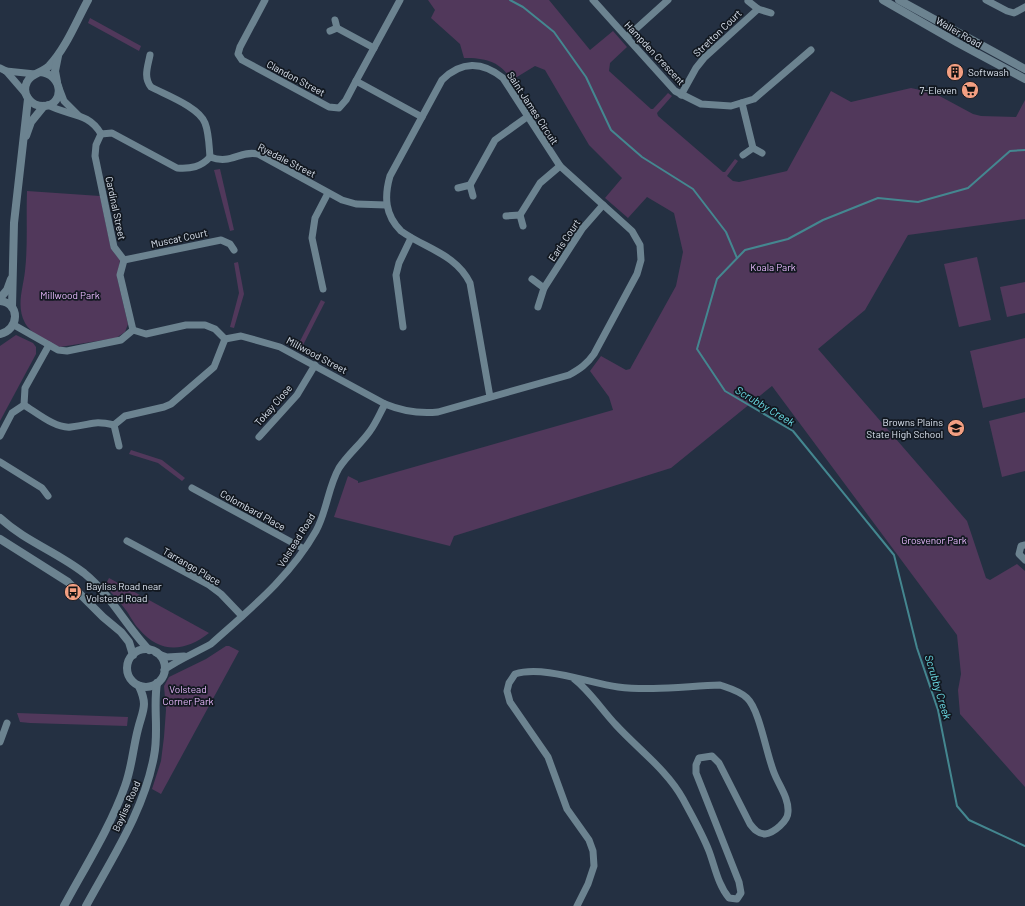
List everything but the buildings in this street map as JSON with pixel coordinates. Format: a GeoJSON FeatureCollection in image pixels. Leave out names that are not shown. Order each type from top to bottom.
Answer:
{"type":"FeatureCollection","features":[{"type":"Feature","properties":{"kind":"street"},"geometry":{"type":"LineString","coordinates":[[12,307],[14,223],[27,81],[48,67],[59,53],[88,0]]}},
{"type":"Feature","properties":{"kind":"street","name":"Clandon Street"},"geometry":{"type":"LineString","coordinates":[[265,0],[240,47],[238,54],[242,60],[329,107],[339,108],[346,100],[356,81]]}},
{"type":"Feature","properties":{"kind":"street"},"geometry":{"type":"LineString","coordinates":[[400,0],[356,81],[422,117]]}},
{"type":"Feature","properties":{"kind":"street","name":"Hampden Crescent"},"geometry":{"type":"LineString","coordinates":[[593,0],[681,95],[701,104],[711,106],[731,106],[754,99],[811,50]]}},
{"type":"Feature","properties":{"kind":"street"},"geometry":{"type":"LineString","coordinates":[[627,37],[668,0]]}},
{"type":"Feature","properties":{"kind":"street","name":"Waller Road"},"geometry":{"type":"LineString","coordinates":[[883,0],[911,11],[1025,69]]}},
{"type":"Feature","properties":{"kind":"street","name":"Waller Road"},"geometry":{"type":"LineString","coordinates":[[899,0],[911,11],[985,58],[1025,79]]}},
{"type":"Feature","properties":{"kind":"street"},"geometry":{"type":"LineString","coordinates":[[986,0],[1014,13],[1025,7]]}},
{"type":"Feature","properties":{"kind":"street","name":"Stretton Court"},"geometry":{"type":"LineString","coordinates":[[748,1],[758,9],[771,14]]}},
{"type":"Feature","properties":{"kind":"street","name":"Stretton Court"},"geometry":{"type":"LineString","coordinates":[[681,95],[704,58],[758,9]]}},
{"type":"Feature","properties":{"kind":"street"},"geometry":{"type":"LineString","coordinates":[[335,20],[333,30],[374,48]]}},
{"type":"Feature","properties":{"kind":"street"},"geometry":{"type":"LineString","coordinates":[[985,58],[990,50]]}},
{"type":"Feature","properties":{"kind":"street"},"geometry":{"type":"LineString","coordinates":[[59,53],[55,71],[58,85],[64,101],[78,115]]}},
{"type":"Feature","properties":{"kind":"street"},"geometry":{"type":"LineString","coordinates":[[3,69],[35,105],[46,106],[78,115],[96,124],[102,134],[112,133],[177,168],[188,168],[203,164],[210,157],[205,123],[195,110],[151,87],[146,77],[150,55]]}},
{"type":"Feature","properties":{"kind":"street","name":"Saint James Circuit"},"geometry":{"type":"LineString","coordinates":[[385,404],[397,409],[426,413],[438,412],[569,375],[587,363],[594,354],[637,274],[642,260],[640,246],[632,231],[560,166],[503,78],[492,70],[477,65],[463,66],[450,72],[442,80],[390,176],[386,192],[386,205]]}},
{"type":"Feature","properties":{"kind":"street"},"geometry":{"type":"LineString","coordinates":[[3,69],[49,74],[58,85],[56,98],[31,122],[21,152]]}},
{"type":"Feature","properties":{"kind":"street"},"geometry":{"type":"LineString","coordinates":[[742,103],[753,148],[762,153]]}},
{"type":"Feature","properties":{"kind":"street"},"geometry":{"type":"LineString","coordinates":[[473,196],[470,185],[495,140],[527,117]]}},
{"type":"Feature","properties":{"kind":"street","name":"Cardinal Street"},"geometry":{"type":"LineString","coordinates":[[102,134],[96,145],[95,156],[114,247],[124,260]]}},
{"type":"Feature","properties":{"kind":"street"},"geometry":{"type":"LineString","coordinates":[[743,155],[753,148]]}},
{"type":"Feature","properties":{"kind":"street","name":"Ryedale Street"},"geometry":{"type":"LineString","coordinates":[[210,157],[221,161],[249,152],[258,154],[328,193],[356,204],[386,205]]}},
{"type":"Feature","properties":{"kind":"street"},"geometry":{"type":"LineString","coordinates":[[523,226],[520,215],[540,183],[560,166]]}},
{"type":"Feature","properties":{"kind":"street"},"geometry":{"type":"LineString","coordinates":[[458,188],[470,185]]}},
{"type":"Feature","properties":{"kind":"street"},"geometry":{"type":"LineString","coordinates":[[323,289],[312,238],[315,218],[328,193]]}},
{"type":"Feature","properties":{"kind":"street"},"geometry":{"type":"LineString","coordinates":[[386,205],[396,226],[411,238],[454,261],[464,270],[470,283],[490,397]]}},
{"type":"Feature","properties":{"kind":"street","name":"Earls Court"},"geometry":{"type":"LineString","coordinates":[[538,307],[544,288],[582,229],[603,205]]}},
{"type":"Feature","properties":{"kind":"street"},"geometry":{"type":"LineString","coordinates":[[506,216],[520,215]]}},
{"type":"Feature","properties":{"kind":"street"},"geometry":{"type":"LineString","coordinates":[[403,327],[396,285],[396,275],[399,263],[411,238]]}},
{"type":"Feature","properties":{"kind":"street","name":"Muscat Court"},"geometry":{"type":"LineString","coordinates":[[124,260],[221,240],[230,244],[234,250]]}},
{"type":"Feature","properties":{"kind":"street"},"geometry":{"type":"LineString","coordinates":[[124,260],[120,275],[133,330]]}},
{"type":"Feature","properties":{"kind":"street"},"geometry":{"type":"LineString","coordinates":[[0,335],[7,332],[14,325],[16,316],[12,307],[0,299],[7,290],[14,273]]}},
{"type":"Feature","properties":{"kind":"street"},"geometry":{"type":"LineString","coordinates":[[532,278],[544,288]]}},
{"type":"Feature","properties":{"kind":"street"},"geometry":{"type":"LineString","coordinates":[[14,325],[58,350],[67,351],[121,340],[133,330]]}},
{"type":"Feature","properties":{"kind":"street"},"geometry":{"type":"LineString","coordinates":[[24,405],[60,426],[70,428],[95,422],[114,425],[125,416],[164,408],[171,404],[214,368],[225,339],[215,329],[205,325],[186,326],[146,334],[133,330]]}},
{"type":"Feature","properties":{"kind":"street","name":"Millwood Street"},"geometry":{"type":"LineString","coordinates":[[225,339],[241,336],[280,347],[385,404]]}},
{"type":"Feature","properties":{"kind":"street"},"geometry":{"type":"LineString","coordinates":[[24,405],[25,388],[49,345]]}},
{"type":"Feature","properties":{"kind":"street","name":"Tokay Close"},"geometry":{"type":"LineString","coordinates":[[259,437],[297,395],[315,365]]}},
{"type":"Feature","properties":{"kind":"street","name":"Volstead Road"},"geometry":{"type":"LineString","coordinates":[[164,670],[186,656],[199,651],[210,644],[278,583],[294,566],[324,512],[338,470],[350,453],[370,431],[385,404]]}},
{"type":"Feature","properties":{"kind":"street"},"geometry":{"type":"LineString","coordinates":[[0,436],[12,413],[24,405]]}},
{"type":"Feature","properties":{"kind":"street"},"geometry":{"type":"LineString","coordinates":[[114,425],[119,446]]}},
{"type":"Feature","properties":{"kind":"street"},"geometry":{"type":"LineString","coordinates":[[0,462],[42,488],[48,496]]}},
{"type":"Feature","properties":{"kind":"street","name":"Colombard Place"},"geometry":{"type":"LineString","coordinates":[[192,488],[304,549]]}},
{"type":"Feature","properties":{"kind":"street"},"geometry":{"type":"LineString","coordinates":[[0,518],[29,541],[59,556],[84,573],[103,590],[122,613],[135,635],[163,660],[164,670]]}},
{"type":"Feature","properties":{"kind":"street"},"geometry":{"type":"LineString","coordinates":[[0,539],[68,582],[107,621],[121,632],[129,642],[133,655],[138,651],[153,651]]}},
{"type":"Feature","properties":{"kind":"street","name":"Tarrango Place"},"geometry":{"type":"LineString","coordinates":[[127,541],[209,585],[221,594],[242,616]]}},
{"type":"Feature","properties":{"kind":"street"},"geometry":{"type":"LineString","coordinates":[[1025,545],[1021,546],[1019,554],[1025,560]]}},
{"type":"Feature","properties":{"kind":"street","name":"Volstead Road"},"geometry":{"type":"LineString","coordinates":[[153,651],[167,657],[186,656]]}},
{"type":"Feature","properties":{"kind":"street","name":"Bayliss Road"},"geometry":{"type":"LineString","coordinates":[[64,906],[116,809],[126,785],[132,763],[138,729],[146,707],[145,698],[139,686],[130,678],[127,672],[127,666],[133,655]]}},
{"type":"Feature","properties":{"kind":"street","name":"Bayliss Road"},"geometry":{"type":"LineString","coordinates":[[86,906],[134,818],[147,786],[154,756],[156,737],[154,698],[157,683],[164,670]]}},
{"type":"Feature","properties":{"kind":"street"},"geometry":{"type":"LineString","coordinates":[[573,678],[582,685],[615,724],[668,778],[682,798],[708,849],[720,880],[721,889],[728,898],[737,899],[741,893],[739,882],[696,773],[696,765],[699,758],[712,756],[719,763],[750,824],[757,832],[765,834],[776,829],[789,814],[787,801],[774,774],[755,714],[748,699],[735,690],[720,685],[619,687],[573,678],[535,671],[515,674],[509,683],[507,691],[510,702],[548,757],[567,809],[589,840],[593,851],[594,866],[577,906]]}},
{"type":"Feature","properties":{"kind":"street"},"geometry":{"type":"LineString","coordinates":[[139,686],[152,686],[157,683]]}},
{"type":"Feature","properties":{"kind":"street"},"geometry":{"type":"LineString","coordinates":[[0,742],[7,723]]}},
{"type":"Feature","properties":{"kind":"green space","name":"Koala Park"},"geometry":{"type":"Polygon","coordinates":[[[428,0],[549,0],[590,50],[613,31],[627,47],[610,63],[609,71],[651,109],[653,109],[668,93],[672,96],[657,113],[658,116],[723,172],[725,172],[735,159],[738,161],[727,176],[733,181],[739,182],[787,171],[831,91],[851,102],[911,88],[934,93],[973,114],[981,116],[1016,117],[1025,100],[1025,219],[908,235],[865,310],[818,349],[967,521],[986,578],[990,580],[1017,564],[1025,571],[1025,787],[960,714],[958,690],[961,674],[957,635],[772,386],[671,468],[454,536],[450,546],[334,517],[348,476],[358,481],[358,483],[613,410],[609,397],[590,371],[601,356],[626,370],[630,369],[676,286],[683,252],[674,213],[647,197],[628,218],[605,198],[622,178],[589,145],[545,70],[535,66],[512,80],[502,69],[491,62],[479,59],[464,58],[460,44],[431,18],[435,10],[428,0]]]}},
{"type":"Feature","properties":{"kind":"green space"},"geometry":{"type":"Polygon","coordinates":[[[90,18],[141,46],[139,51],[88,23],[90,18]]]}},
{"type":"Feature","properties":{"kind":"green space"},"geometry":{"type":"Polygon","coordinates":[[[220,169],[234,230],[230,231],[214,170],[220,169]]]}},
{"type":"Feature","properties":{"kind":"green space","name":"Millwood Park"},"geometry":{"type":"Polygon","coordinates":[[[27,191],[100,196],[111,249],[120,260],[117,277],[128,324],[125,332],[116,338],[60,347],[36,334],[25,323],[22,317],[21,297],[26,261],[27,191]]]}},
{"type":"Feature","properties":{"kind":"green space"},"geometry":{"type":"Polygon","coordinates":[[[977,257],[991,320],[959,327],[944,264],[977,257]]]}},
{"type":"Feature","properties":{"kind":"green space"},"geometry":{"type":"Polygon","coordinates":[[[238,262],[244,294],[234,328],[230,327],[239,293],[234,263],[238,262]]]}},
{"type":"Feature","properties":{"kind":"green space"},"geometry":{"type":"Polygon","coordinates":[[[1025,282],[1025,313],[1007,317],[1000,287],[1025,282]]]}},
{"type":"Feature","properties":{"kind":"green space"},"geometry":{"type":"Polygon","coordinates":[[[321,300],[325,302],[301,349],[297,347],[321,300]]]}},
{"type":"Feature","properties":{"kind":"green space"},"geometry":{"type":"Polygon","coordinates":[[[16,335],[33,343],[36,347],[36,354],[0,421],[0,346],[16,335]]]}},
{"type":"Feature","properties":{"kind":"green space"},"geometry":{"type":"Polygon","coordinates":[[[1025,338],[1025,398],[983,408],[970,351],[1025,338]]]}},
{"type":"Feature","properties":{"kind":"green space"},"geometry":{"type":"Polygon","coordinates":[[[1025,412],[1025,471],[1002,477],[989,421],[1025,412]]]}},
{"type":"Feature","properties":{"kind":"green space"},"geometry":{"type":"Polygon","coordinates":[[[131,450],[162,460],[185,478],[182,481],[158,463],[129,454],[131,450]]]}},
{"type":"Feature","properties":{"kind":"green space"},"geometry":{"type":"Polygon","coordinates":[[[109,578],[209,633],[191,644],[182,647],[173,648],[155,643],[137,627],[127,611],[105,586],[109,578]]]}},
{"type":"Feature","properties":{"kind":"green space","name":"Volstead Corner Park"},"geometry":{"type":"Polygon","coordinates":[[[226,646],[239,651],[161,794],[152,789],[161,761],[164,737],[166,710],[164,686],[169,677],[206,659],[226,646]]]}},
{"type":"Feature","properties":{"kind":"green space"},"geometry":{"type":"Polygon","coordinates":[[[17,713],[128,717],[127,726],[30,723],[20,722],[17,713]]]}},
{"type":"Feature","properties":{"kind":"waterway"},"geometry":{"type":"LineString","coordinates":[[510,0],[523,7],[554,32],[586,77],[611,130],[642,157],[693,189],[726,232],[737,258]]}},
{"type":"Feature","properties":{"kind":"waterway","name":"Scrubby Creek"},"geometry":{"type":"LineString","coordinates":[[1025,150],[1010,151],[968,188],[918,202],[878,198],[823,220],[788,239],[745,250],[717,279],[697,349],[725,391],[793,431],[894,555],[917,648],[938,710],[957,806],[969,820],[1025,846]]}},
{"type":"Feature","properties":{"kind":"place","name":"Softwash"},"geometry":{"type":"Point","coordinates":[955,72]}},
{"type":"Feature","properties":{"kind":"place","name":"7-Eleven"},"geometry":{"type":"Point","coordinates":[970,90]}},
{"type":"Feature","properties":{"kind":"place","name":"Browns Plains State High School"},"geometry":{"type":"Point","coordinates":[956,428]}},
{"type":"Feature","properties":{"kind":"place","name":"Bayliss Road near Volstead Road"},"geometry":{"type":"Point","coordinates":[73,592]}},
{"type":"Feature","properties":{"kind":"park label","name":"Grosvenor Park"},"geometry":{"type":"Point","coordinates":[934,540]}}]}
